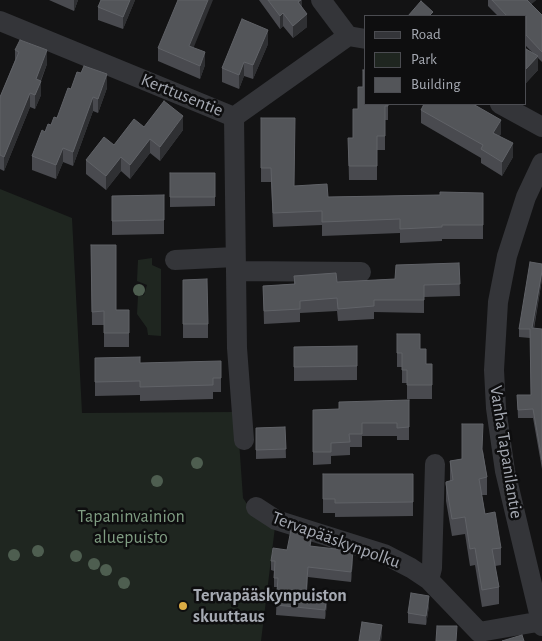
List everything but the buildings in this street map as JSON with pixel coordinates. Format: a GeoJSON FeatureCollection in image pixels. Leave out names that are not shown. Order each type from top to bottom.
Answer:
{"type":"FeatureCollection","features":[{"type":"Feature","properties":{"kind":"street"},"geometry":{"type":"LineString","coordinates":[[321,0],[357,37]]}},
{"type":"Feature","properties":{"kind":"street","name":"Kerttusentie"},"geometry":{"type":"LineString","coordinates":[[0,21],[234,117],[357,37]]}},
{"type":"Feature","properties":{"kind":"street"},"geometry":{"type":"LineString","coordinates":[[502,105],[542,127]]}},
{"type":"Feature","properties":{"kind":"street"},"geometry":{"type":"LineString","coordinates":[[234,117],[237,353],[244,440]]}},
{"type":"Feature","properties":{"kind":"street","name":"Vanha Tapanilantie"},"geometry":{"type":"LineString","coordinates":[[542,163],[526,197],[507,256],[498,302],[494,370],[496,408],[506,471],[542,623]]}},
{"type":"Feature","properties":{"kind":"street"},"geometry":{"type":"LineString","coordinates":[[175,260],[361,272]]}},
{"type":"Feature","properties":{"kind":"street"},"geometry":{"type":"LineString","coordinates":[[429,580],[432,568],[435,464]]}},
{"type":"Feature","properties":{"kind":"street","name":"Tervapääskynpolku"},"geometry":{"type":"LineString","coordinates":[[256,507],[276,520],[384,554],[429,580],[477,636],[542,623]]}},
{"type":"Feature","properties":{"kind":"green space","name":"Tapaninvainion aluepuisto"},"geometry":{"type":"Polygon","coordinates":[[[0,189],[72,218],[82,413],[233,412],[239,441],[243,498],[255,516],[275,527],[261,641],[0,641],[0,189]]]}},
{"type":"Feature","properties":{"kind":"green space"},"geometry":{"type":"Polygon","coordinates":[[[152,258],[152,265],[161,269],[161,336],[148,335],[147,328],[137,314],[138,296],[144,295],[147,285],[137,281],[138,260],[152,258]]]}},
{"type":"Feature","properties":{"kind":"place","name":"Tervapääskynpuiston skuuttaus"},"geometry":{"type":"Point","coordinates":[183,606]}}]}
